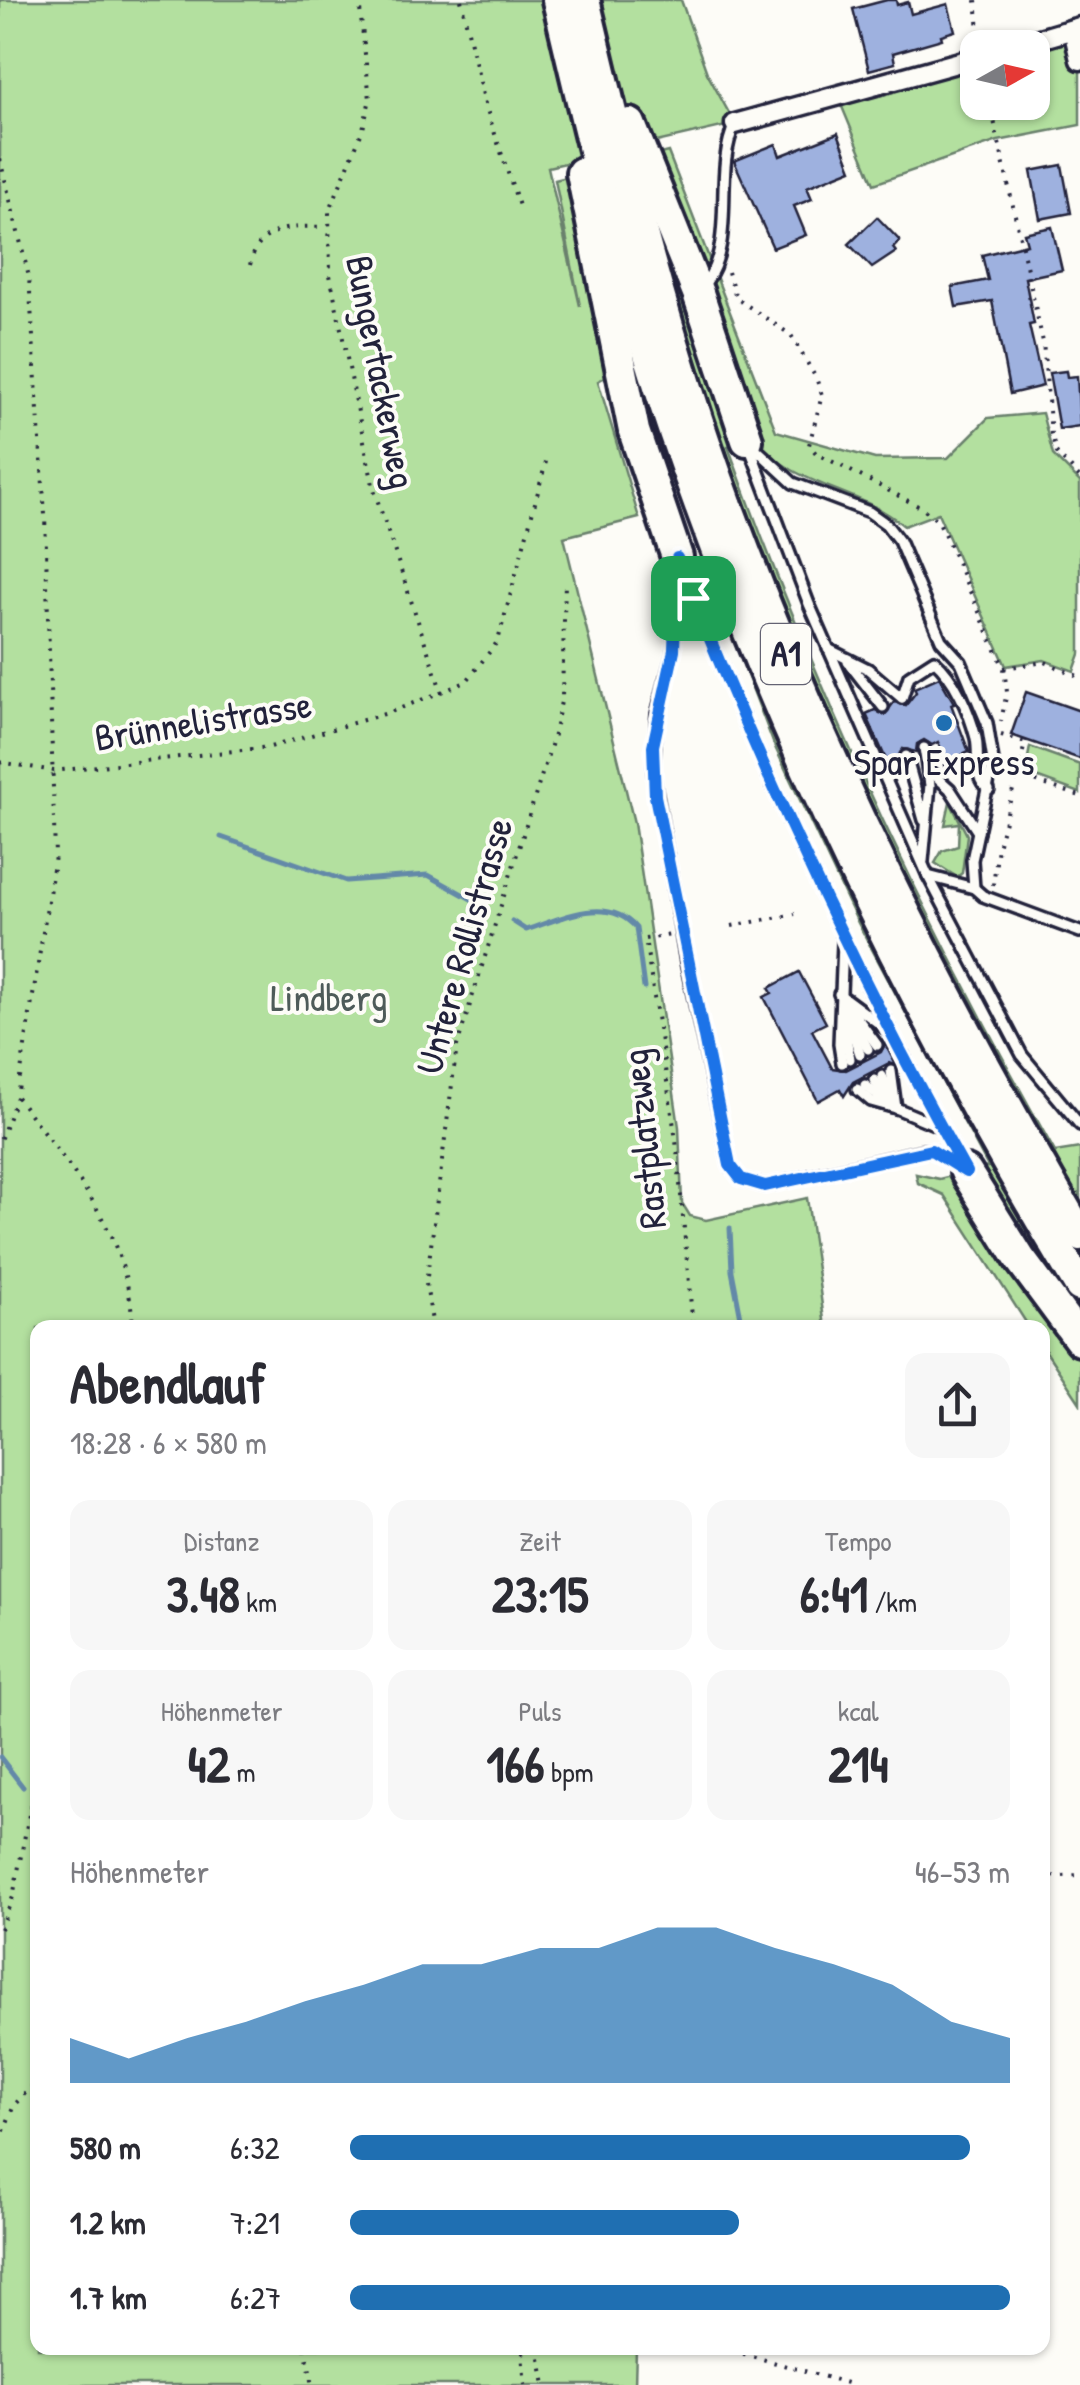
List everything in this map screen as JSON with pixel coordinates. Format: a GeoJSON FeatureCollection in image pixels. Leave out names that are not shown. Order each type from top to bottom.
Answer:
{"type":"FeatureCollection","features":[{"type":"Feature","properties":{"kind":"highway","name":"A1"},"geometry":{"type":"LineString","coordinates":[[557,0],[591,232],[626,400],[677,558]]}},
{"type":"Feature","properties":{"kind":"highway","name":"A1"},"geometry":{"type":"LineString","coordinates":[[557,0],[652,363],[756,652],[826,813],[898,958],[1080,1286]]}},
{"type":"Feature","properties":{"kind":"highway","name":"A1"},"geometry":{"type":"LineString","coordinates":[[584,0],[679,361],[762,598],[888,880],[960,1022],[1080,1235]]}},
{"type":"Feature","properties":{"kind":"highway","name":"A1"},"geometry":{"type":"LineString","coordinates":[[592,33],[698,293],[747,440]]}},
{"type":"Feature","properties":{"kind":"highway"},"geometry":{"type":"LineString","coordinates":[[966,1172],[1020,1258],[1080,1340]]}},
{"type":"Feature","properties":{"kind":"street"},"geometry":{"type":"LineString","coordinates":[[1050,36],[1076,28],[1080,60]]}},
{"type":"Feature","properties":{"kind":"street"},"geometry":{"type":"LineString","coordinates":[[734,124],[960,61]]}},
{"type":"Feature","properties":{"kind":"lane"},"geometry":{"type":"LineString","coordinates":[[698,293],[714,272],[722,218],[724,147],[734,124]]}},
{"type":"Feature","properties":{"kind":"lane"},"geometry":{"type":"LineString","coordinates":[[747,440],[828,649],[928,876],[1022,1055],[1080,1125]]}},
{"type":"Feature","properties":{"kind":"lane"},"geometry":{"type":"LineString","coordinates":[[747,440],[776,472],[869,512],[895,534],[941,640],[961,662],[982,710],[993,761],[978,832],[974,888]]}},
{"type":"Feature","properties":{"kind":"lane"},"geometry":{"type":"LineString","coordinates":[[677,558],[674,650],[660,696],[652,760],[681,933],[725,1148],[741,1179],[770,1185],[931,1150],[966,1172]]}},
{"type":"Feature","properties":{"kind":"lane"},"geometry":{"type":"LineString","coordinates":[[677,558],[772,789],[843,941],[966,1172]]}},
{"type":"Feature","properties":{"kind":"lane"},"geometry":{"type":"LineString","coordinates":[[828,649],[868,669],[902,698],[909,676],[934,660],[969,717],[978,747],[978,775],[989,790]]}},
{"type":"Feature","properties":{"kind":"lane"},"geometry":{"type":"LineString","coordinates":[[845,658],[883,707]]}},
{"type":"Feature","properties":{"kind":"lane"},"geometry":{"type":"LineString","coordinates":[[923,864],[930,771],[924,748]]}},
{"type":"Feature","properties":{"kind":"lane"},"geometry":{"type":"LineString","coordinates":[[906,756],[926,828]]}},
{"type":"Feature","properties":{"kind":"lane"},"geometry":{"type":"LineString","coordinates":[[930,771],[950,789],[978,832]]}},
{"type":"Feature","properties":{"kind":"lane"},"geometry":{"type":"LineString","coordinates":[[928,876],[974,888],[993,900],[1080,932]]}},
{"type":"Feature","properties":{"kind":"lane"},"geometry":{"type":"LineString","coordinates":[[839,994],[859,1054],[839,994],[843,941]]}},
{"type":"Feature","properties":{"kind":"lane"},"geometry":{"type":"LineString","coordinates":[[839,994],[891,1032]]}},
{"type":"Feature","properties":{"kind":"lane"},"geometry":{"type":"LineString","coordinates":[[874,1080],[865,1098],[941,1126]]}},
{"type":"Feature","properties":{"kind":"lane"},"geometry":{"type":"LineString","coordinates":[[874,1080],[896,1108]]}},
{"type":"Feature","properties":{"kind":"lane"},"geometry":{"type":"LineString","coordinates":[[874,1080],[896,1108]]}},
{"type":"Feature","properties":{"kind":"path","name":"Bungertackerweg"},"geometry":{"type":"LineString","coordinates":[[358,0],[370,99],[326,227],[330,275],[374,490],[442,693]]}},
{"type":"Feature","properties":{"kind":"path"},"geometry":{"type":"LineString","coordinates":[[460,0],[484,104],[519,206]]}},
{"type":"Feature","properties":{"kind":"path"},"geometry":{"type":"LineString","coordinates":[[976,0],[978,30]]}},
{"type":"Feature","properties":{"kind":"path"},"geometry":{"type":"LineString","coordinates":[[994,120],[1043,342],[1051,434],[1065,466],[1080,478]]}},
{"type":"Feature","properties":{"kind":"path"},"geometry":{"type":"LineString","coordinates":[[0,159],[29,277],[45,514],[56,856],[17,1097],[0,1140]]}},
{"type":"Feature","properties":{"kind":"path"},"geometry":{"type":"LineString","coordinates":[[250,266],[257,243],[271,233],[326,227]]}},
{"type":"Feature","properties":{"kind":"path"},"geometry":{"type":"LineString","coordinates":[[716,259],[730,275],[736,298],[792,335],[816,378],[822,395],[809,445],[816,453],[922,508],[939,522],[1004,668],[1007,692],[1000,726],[1002,748]]}},
{"type":"Feature","properties":{"kind":"path","name":"Brünnelistrasse"},"geometry":{"type":"LineString","coordinates":[[0,762],[54,772],[270,747],[466,682],[498,641],[546,458]]}},
{"type":"Feature","properties":{"kind":"path","name":"Untere Rollistrasse"},"geometry":{"type":"LineString","coordinates":[[433,1320],[426,1284],[457,1046],[553,738],[562,697],[565,582]]}},
{"type":"Feature","properties":{"kind":"path"},"geometry":{"type":"LineString","coordinates":[[1004,668],[1045,662],[1080,677]]}},
{"type":"Feature","properties":{"kind":"path"},"geometry":{"type":"LineString","coordinates":[[993,900],[998,846],[1026,740]]}},
{"type":"Feature","properties":{"kind":"path"},"geometry":{"type":"LineString","coordinates":[[1016,775],[1080,796]]}},
{"type":"Feature","properties":{"kind":"path"},"geometry":{"type":"LineString","coordinates":[[732,926],[796,914]]}},
{"type":"Feature","properties":{"kind":"path","name":"Rastplatzweg"},"geometry":{"type":"LineString","coordinates":[[681,933],[646,942],[676,1140],[691,1320]]}},
{"type":"Feature","properties":{"kind":"path"},"geometry":{"type":"LineString","coordinates":[[17,1097],[112,1231],[128,1278],[132,1320]]}},
{"type":"Feature","properties":{"kind":"path"},"geometry":{"type":"LineString","coordinates":[[0,1928],[13,1897],[30,1809]]}},
{"type":"Feature","properties":{"kind":"path"},"geometry":{"type":"LineString","coordinates":[[1050,1877],[1080,1875]]}},
{"type":"Feature","properties":{"kind":"path"},"geometry":{"type":"LineString","coordinates":[[0,2141],[14,2105],[30,2088]]}},
{"type":"Feature","properties":{"kind":"path"},"geometry":{"type":"LineString","coordinates":[[306,2355],[313,2385]]}},
{"type":"Feature","properties":{"kind":"path"},"geometry":{"type":"LineString","coordinates":[[522,2355],[525,2385]]}},
{"type":"Feature","properties":{"kind":"path"},"geometry":{"type":"LineString","coordinates":[[539,2355],[545,2385]]}},
{"type":"Feature","properties":{"kind":"path"},"geometry":{"type":"LineString","coordinates":[[748,2355],[854,2385]]}},
{"type":"Feature","properties":{"kind":"green space","name":"Lindberg"},"geometry":{"type":"Polygon","coordinates":[[[0,0],[681,0],[707,73],[735,124],[548,167],[580,306],[555,180],[668,152],[776,431],[875,459],[948,458],[988,418],[1042,413],[1053,455],[1080,482],[1080,654],[1074,671],[1044,660],[1006,666],[938,513],[904,526],[867,503],[787,467],[755,437],[728,446],[836,718],[918,894],[1055,1152],[1080,1148],[1080,1403],[1050,1358],[1050,1320],[1024,1320],[944,1195],[918,1183],[916,1174],[939,1179],[988,1167],[858,923],[774,745],[628,365],[598,381],[639,518],[564,537],[634,823],[679,1127],[682,1203],[690,1216],[706,1220],[807,1198],[824,1320],[30,1320],[30,2355],[636,2355],[635,2385],[0,2385],[0,0]]]}},
{"type":"Feature","properties":{"kind":"green space"},"geometry":{"type":"Polygon","coordinates":[[[1080,27],[1080,125],[998,141],[874,184],[838,97],[960,62],[960,120],[1050,120],[1050,40],[1080,27]]]}},
{"type":"Feature","properties":{"kind":"green space"},"geometry":{"type":"Polygon","coordinates":[[[1030,747],[1080,765],[1080,793],[1025,773],[1030,747]]]}},
{"type":"Feature","properties":{"kind":"green space"},"geometry":{"type":"Polygon","coordinates":[[[950,802],[967,835],[962,873],[957,877],[935,863],[942,851],[958,846],[959,823],[945,825],[950,802]]]}},
{"type":"Feature","properties":{"kind":"building"},"geometry":{"type":"Polygon","coordinates":[[[896,0],[897,5],[908,2],[911,14],[948,4],[955,31],[941,35],[942,39],[893,53],[895,63],[869,70],[853,9],[896,0]]]}},
{"type":"Feature","properties":{"kind":"building"},"geometry":{"type":"Polygon","coordinates":[[[838,133],[852,169],[807,187],[812,199],[794,206],[806,235],[773,248],[734,161],[776,144],[780,156],[838,133]]]}},
{"type":"Feature","properties":{"kind":"building"},"geometry":{"type":"Polygon","coordinates":[[[1062,165],[1071,213],[1040,219],[1031,171],[1062,165]]]}},
{"type":"Feature","properties":{"kind":"building"},"geometry":{"type":"Polygon","coordinates":[[[877,217],[900,241],[893,248],[896,252],[872,268],[849,244],[877,217]]]}},
{"type":"Feature","properties":{"kind":"building"},"geometry":{"type":"Polygon","coordinates":[[[1052,227],[1062,270],[1025,278],[1034,324],[1029,325],[1043,386],[1010,394],[992,301],[956,307],[952,287],[988,280],[982,255],[1027,244],[1024,233],[1052,227]]]}},
{"type":"Feature","properties":{"kind":"building"},"geometry":{"type":"Polygon","coordinates":[[[1066,371],[1067,377],[1077,376],[1080,426],[1059,429],[1049,373],[1066,371]]]}},
{"type":"Feature","properties":{"kind":"building"},"geometry":{"type":"Polygon","coordinates":[[[939,677],[954,703],[951,704],[969,752],[947,762],[938,742],[932,745],[924,740],[917,744],[916,752],[903,749],[899,760],[888,764],[866,714],[875,710],[885,715],[894,702],[906,705],[916,692],[914,688],[939,677]]]}},
{"type":"Feature","properties":{"kind":"building"},"geometry":{"type":"Polygon","coordinates":[[[1026,692],[1080,711],[1080,759],[1011,735],[1026,692]]]}},
{"type":"Feature","properties":{"kind":"building"},"geometry":{"type":"Polygon","coordinates":[[[799,972],[826,1023],[812,1030],[832,1068],[846,1070],[881,1052],[885,1044],[896,1065],[889,1063],[853,1082],[844,1096],[840,1089],[818,1101],[764,997],[772,993],[769,988],[799,972]]]}},
{"type":"Feature","properties":{"kind":"waterway"},"geometry":{"type":"LineString","coordinates":[[221,837],[346,881],[428,875],[484,906]]}},
{"type":"Feature","properties":{"kind":"waterway"},"geometry":{"type":"LineString","coordinates":[[512,921],[526,930],[583,912],[612,912],[624,918],[636,928],[644,988]]}},
{"type":"Feature","properties":{"kind":"waterway"},"geometry":{"type":"LineString","coordinates":[[730,1228],[732,1271],[741,1320]]}},
{"type":"Feature","properties":{"kind":"waterway"},"geometry":{"type":"LineString","coordinates":[[0,1757],[23,1787]]}},
{"type":"Feature","properties":{"kind":"place","name":"Spar Express"},"geometry":{"type":"Point","coordinates":[944,723]}},
{"type":"Feature","properties":{"kind":"route"},"geometry":{"type":"LineString","coordinates":[[677,558],[693,598],[772,789],[843,941],[966,1172],[942,1152],[931,1150],[765,1186],[741,1179],[730,1165],[686,962],[659,820],[652,760],[660,696],[674,650],[677,558]]}}]}
